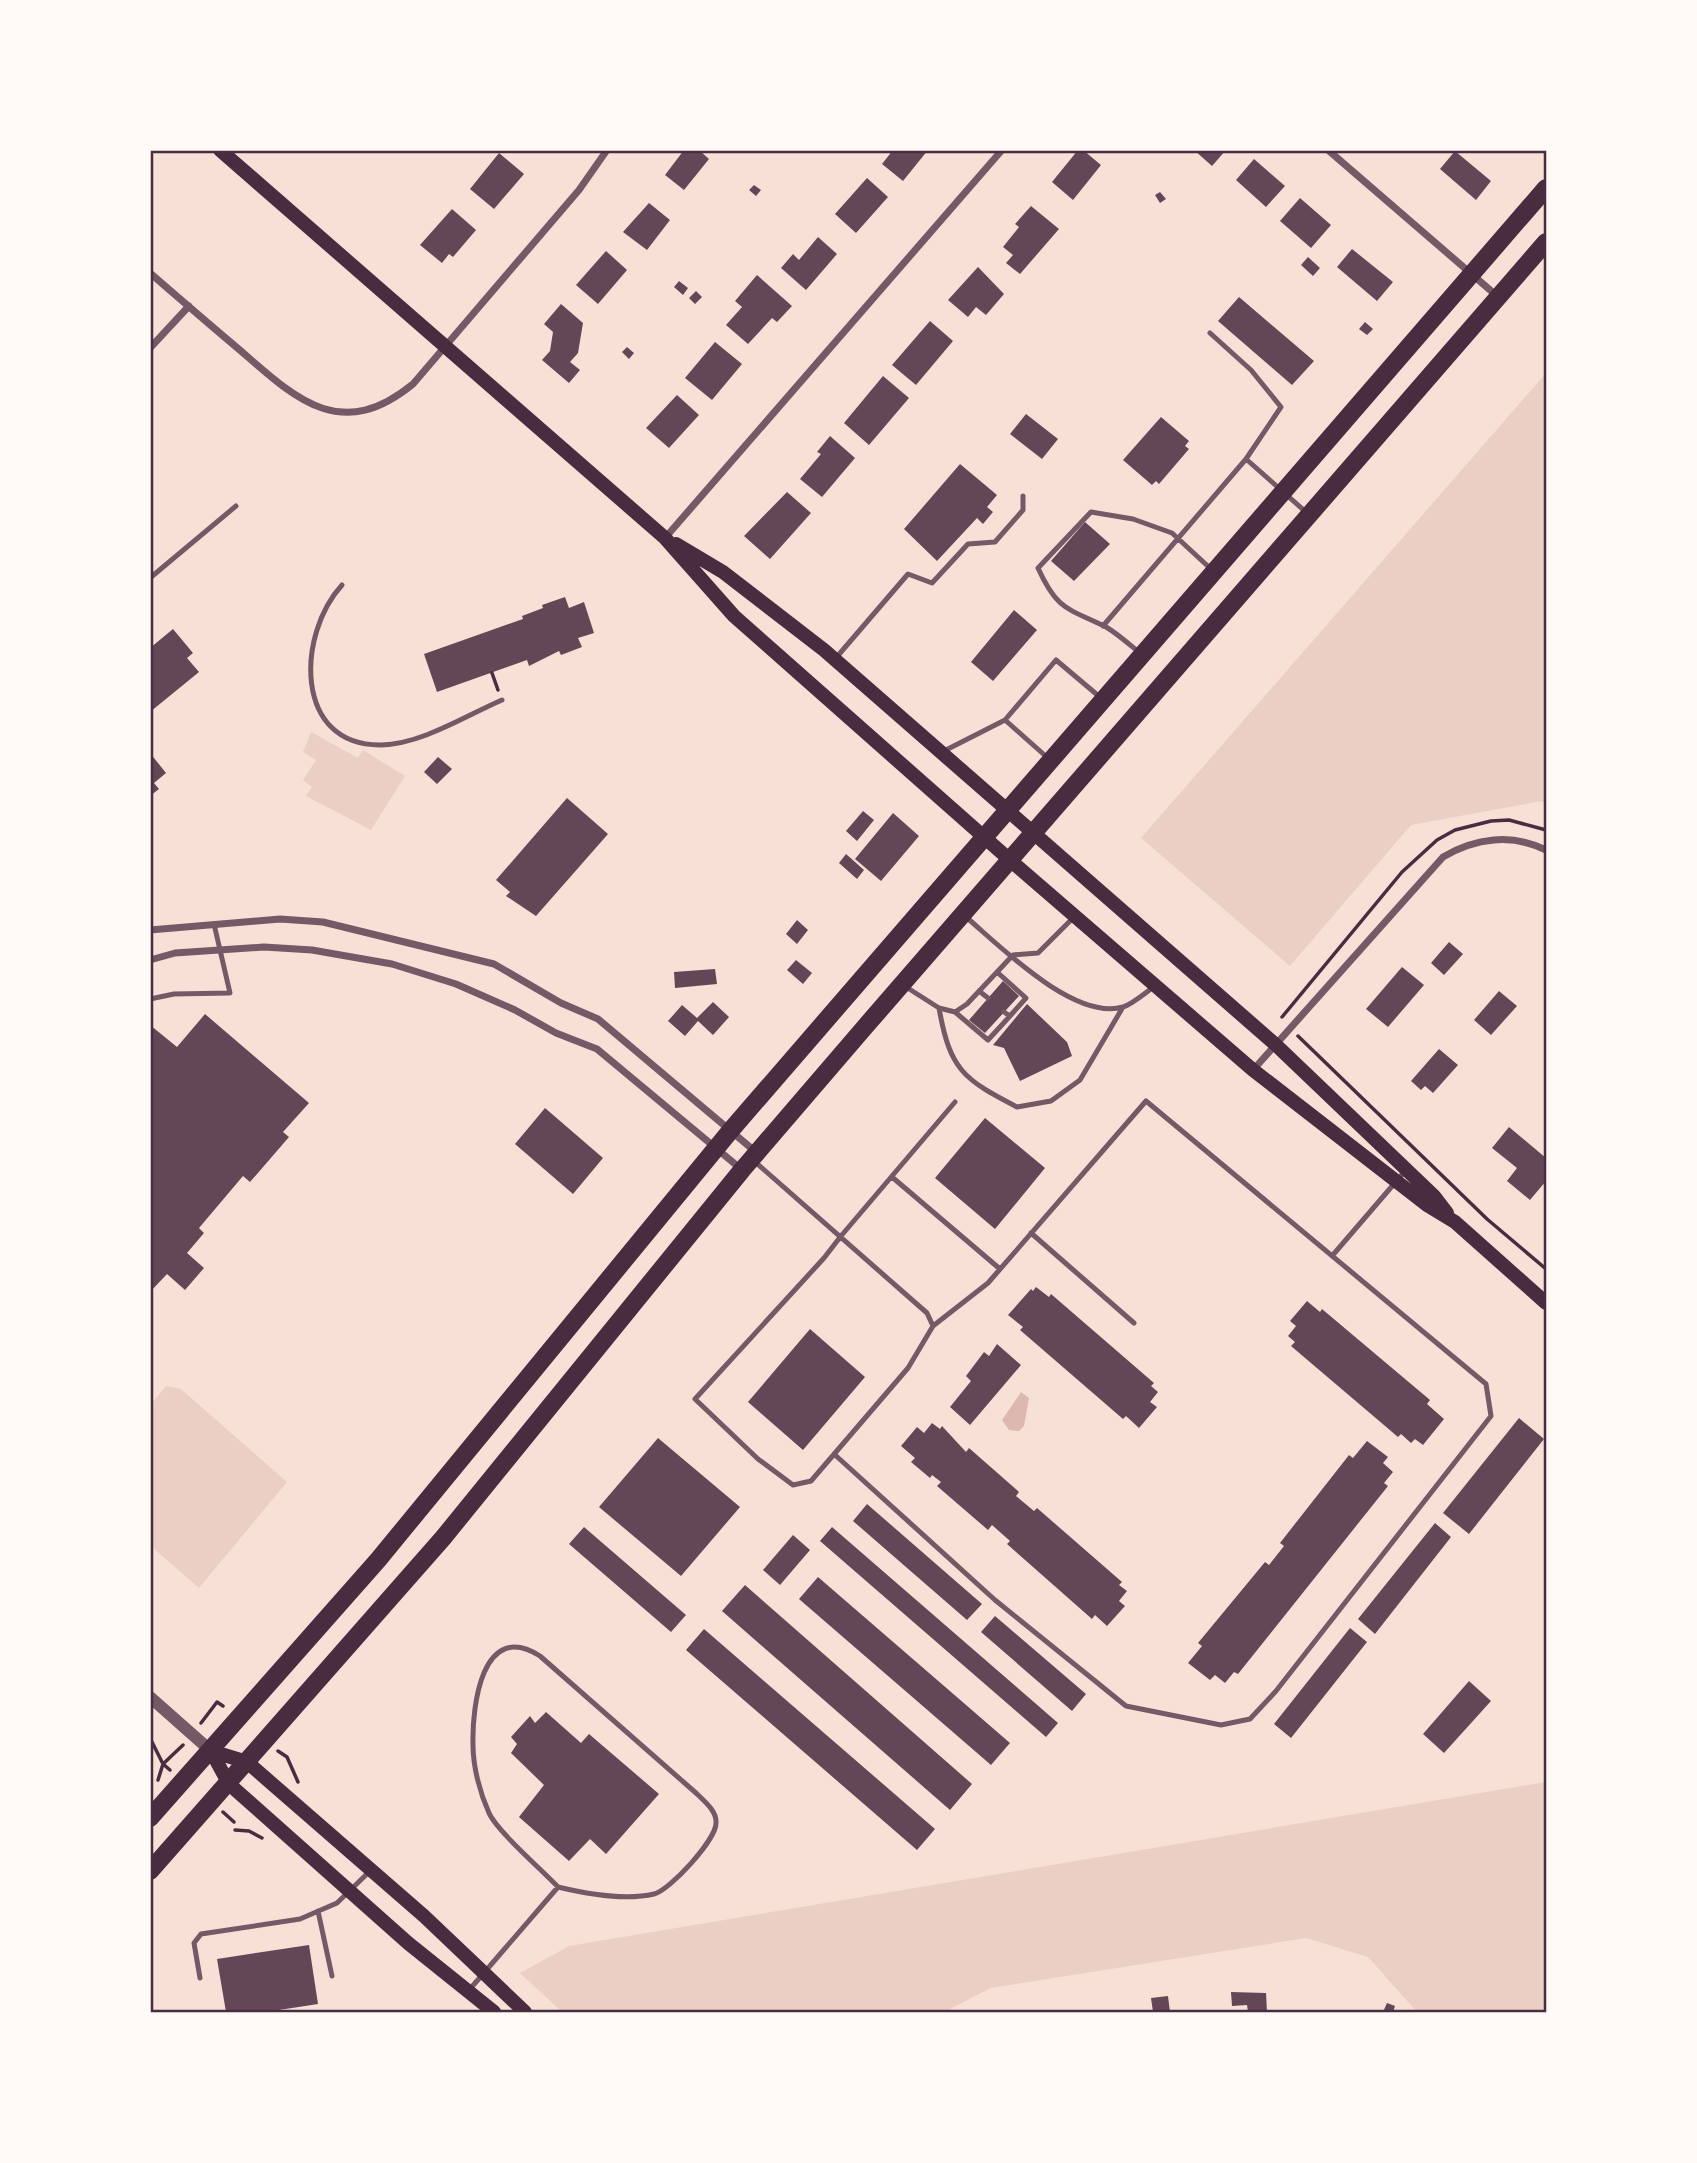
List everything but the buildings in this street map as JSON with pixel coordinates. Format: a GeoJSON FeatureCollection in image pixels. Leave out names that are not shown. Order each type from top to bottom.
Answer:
{"type":"FeatureCollection","features":[{"type":"Feature","properties":{"kind":"main road"},"geometry":{"type":"LineString","coordinates":[[220,150],[665,538],[734,616],[1010,860],[1253,1070],[1396,1182],[1454,1222],[1546,1303]]}},
{"type":"Feature","properties":{"kind":"main road"},"geometry":{"type":"LineString","coordinates":[[150,1818],[383,1555],[731,1130],[1546,188]]}},
{"type":"Feature","properties":{"kind":"main road"},"geometry":{"type":"LineString","coordinates":[[150,1871],[443,1538],[751,1161],[902,984],[1546,242]]}},
{"type":"Feature","properties":{"kind":"main road"},"geometry":{"type":"LineString","coordinates":[[665,538],[723,572],[835,659],[1276,1045],[1434,1196],[1454,1222]]}},
{"type":"Feature","properties":{"kind":"main road"},"geometry":{"type":"LineString","coordinates":[[211,1751],[247,1762],[371,1870],[525,2012]]}},
{"type":"Feature","properties":{"kind":"main road"},"geometry":{"type":"LineString","coordinates":[[211,1751],[229,1784],[351,1893],[494,2012]]}},
{"type":"Feature","properties":{"kind":"street"},"geometry":{"type":"LineString","coordinates":[[150,273],[288,392],[311,406],[331,412],[358,413],[380,406],[413,384],[579,190],[607,150]]}},
{"type":"Feature","properties":{"kind":"street"},"geometry":{"type":"LineString","coordinates":[[665,538],[1002,150]]}},
{"type":"Feature","properties":{"kind":"street"},"geometry":{"type":"LineString","coordinates":[[1328,150],[1499,297]]}},
{"type":"Feature","properties":{"kind":"street"},"geometry":{"type":"LineString","coordinates":[[150,348],[189,306]]}},
{"type":"Feature","properties":{"kind":"street"},"geometry":{"type":"LineString","coordinates":[[1253,1070],[1443,857],[1472,843],[1491,839],[1514,840],[1546,850]]}},
{"type":"Feature","properties":{"kind":"street"},"geometry":{"type":"LineString","coordinates":[[150,930],[280,919],[323,922],[494,964],[561,1003],[598,1019],[731,1130],[751,1161]]}},
{"type":"Feature","properties":{"kind":"street"},"geometry":{"type":"LineString","coordinates":[[150,960],[175,953],[264,947],[312,950],[392,964],[456,984],[515,1010],[556,1033],[597,1049],[716,1148],[751,1161]]}},
{"type":"Feature","properties":{"kind":"street"},"geometry":{"type":"LineString","coordinates":[[150,1697],[211,1751]]}},
{"type":"Feature","properties":{"kind":"lane"},"geometry":{"type":"LineString","coordinates":[[1102,626],[1246,459],[1281,407],[1251,370],[1210,333]]}},
{"type":"Feature","properties":{"kind":"lane"},"geometry":{"type":"LineString","coordinates":[[1246,459],[1309,515]]}},
{"type":"Feature","properties":{"kind":"lane"},"geometry":{"type":"LineString","coordinates":[[835,659],[908,574],[932,583],[968,544],[995,542],[1023,510],[1023,496]]}},
{"type":"Feature","properties":{"kind":"lane"},"geometry":{"type":"LineString","coordinates":[[150,578],[236,506]]}},
{"type":"Feature","properties":{"kind":"lane"},"geometry":{"type":"LineString","coordinates":[[1143,655],[1102,626],[1072,614],[1050,593],[1038,568],[1091,512],[1133,519],[1172,533],[1214,572]]}},
{"type":"Feature","properties":{"kind":"lane"},"geometry":{"type":"LineString","coordinates":[[342,585],[324,606],[308,662],[309,684],[316,703],[335,728],[359,742],[379,745],[399,743],[502,700]]}},
{"type":"Feature","properties":{"kind":"lane"},"geometry":{"type":"LineString","coordinates":[[942,752],[1005,720],[1056,660],[1103,701]]}},
{"type":"Feature","properties":{"kind":"lane"},"geometry":{"type":"LineString","coordinates":[[1005,720],[1051,761]]}},
{"type":"Feature","properties":{"kind":"lane"},"geometry":{"type":"LineString","coordinates":[[963,914],[1053,988],[1078,1001],[1098,1006],[1123,1007]]}},
{"type":"Feature","properties":{"kind":"lane"},"geometry":{"type":"LineString","coordinates":[[955,1012],[1013,955],[1038,953],[1075,916]]}},
{"type":"Feature","properties":{"kind":"lane"},"geometry":{"type":"LineString","coordinates":[[150,999],[174,994],[230,993],[214,923]]}},
{"type":"Feature","properties":{"kind":"lane"},"geometry":{"type":"LineString","coordinates":[[902,984],[939,1008],[955,1012],[988,1040],[1007,1014],[1026,998],[997,972]]}},
{"type":"Feature","properties":{"kind":"lane"},"geometry":{"type":"LineString","coordinates":[[939,1008],[945,1039],[960,1071],[1017,1107],[1051,1101],[1080,1080],[1123,1007],[1155,986]]}},
{"type":"Feature","properties":{"kind":"lane"},"geometry":{"type":"LineString","coordinates":[[979,991],[988,998]]}},
{"type":"Feature","properties":{"kind":"lane"},"geometry":{"type":"LineString","coordinates":[[834,1454],[995,1600],[1126,1706],[1221,1725],[1250,1719],[1276,1691],[1491,1416],[1486,1384],[1146,1101],[988,1283],[933,1326],[908,1368],[834,1454],[811,1481],[793,1485],[758,1459],[695,1399],[841,1236],[955,1102]]}},
{"type":"Feature","properties":{"kind":"lane"},"geometry":{"type":"LineString","coordinates":[[751,1161],[927,1313],[933,1326]]}},
{"type":"Feature","properties":{"kind":"lane"},"geometry":{"type":"LineString","coordinates":[[1332,1256],[1406,1170]]}},
{"type":"Feature","properties":{"kind":"lane"},"geometry":{"type":"LineString","coordinates":[[892,1177],[1000,1269]]}},
{"type":"Feature","properties":{"kind":"lane"},"geometry":{"type":"LineString","coordinates":[[1031,1233],[1135,1323]]}},
{"type":"Feature","properties":{"kind":"lane"},"geometry":{"type":"LineString","coordinates":[[525,1647],[540,1656],[696,1793],[716,1815],[717,1825],[711,1838],[673,1883],[656,1894],[588,1894],[558,1887],[490,1816],[480,1789],[472,1746],[478,1697],[484,1670],[492,1657],[503,1649],[525,1647]]}},
{"type":"Feature","properties":{"kind":"lane"},"geometry":{"type":"LineString","coordinates":[[200,1978],[194,1943],[201,1934],[300,1919],[337,1903],[351,1893],[371,1870]]}},
{"type":"Feature","properties":{"kind":"lane"},"geometry":{"type":"LineString","coordinates":[[468,1991],[558,1887]]}},
{"type":"Feature","properties":{"kind":"lane"},"geometry":{"type":"LineString","coordinates":[[318,1911],[332,1976]]}},
{"type":"Feature","properties":{"kind":"path"},"geometry":{"type":"LineString","coordinates":[[492,673],[502,700]]}},
{"type":"Feature","properties":{"kind":"path"},"geometry":{"type":"LineString","coordinates":[[1304,1043],[1487,1219],[1546,1269]]}},
{"type":"Feature","properties":{"kind":"path"},"geometry":{"type":"LineString","coordinates":[[150,1738],[163,1764]]}},
{"type":"Feature","properties":{"kind":"shaded area"},"geometry":{"type":"Polygon","coordinates":[[[1546,373],[1546,805],[1542,801],[1411,825],[1290,966],[1141,838],[1546,373]]]}},
{"type":"Feature","properties":{"kind":"shaded area"},"geometry":{"type":"Polygon","coordinates":[[[311,732],[358,758],[363,750],[405,776],[371,830],[306,796],[312,787],[303,780],[316,760],[303,752],[311,732]]]}},
{"type":"Feature","properties":{"kind":"shaded area"},"geometry":{"type":"Polygon","coordinates":[[[166,1386],[181,1389],[287,1482],[199,1588],[151,1546],[151,1404],[166,1386]]]}},
{"type":"Feature","properties":{"kind":"shaded area"},"geometry":{"type":"Polygon","coordinates":[[[1021,1392],[1029,1398],[1024,1426],[1019,1431],[1009,1430],[1002,1420],[1021,1392]]]}},
{"type":"Feature","properties":{"kind":"shaded area"},"geometry":{"type":"Polygon","coordinates":[[[1546,1782],[1546,2012],[1417,2012],[1368,1957],[1306,1938],[991,1988],[944,2012],[562,2012],[520,1973],[569,1946],[1546,1782]]]}}]}
